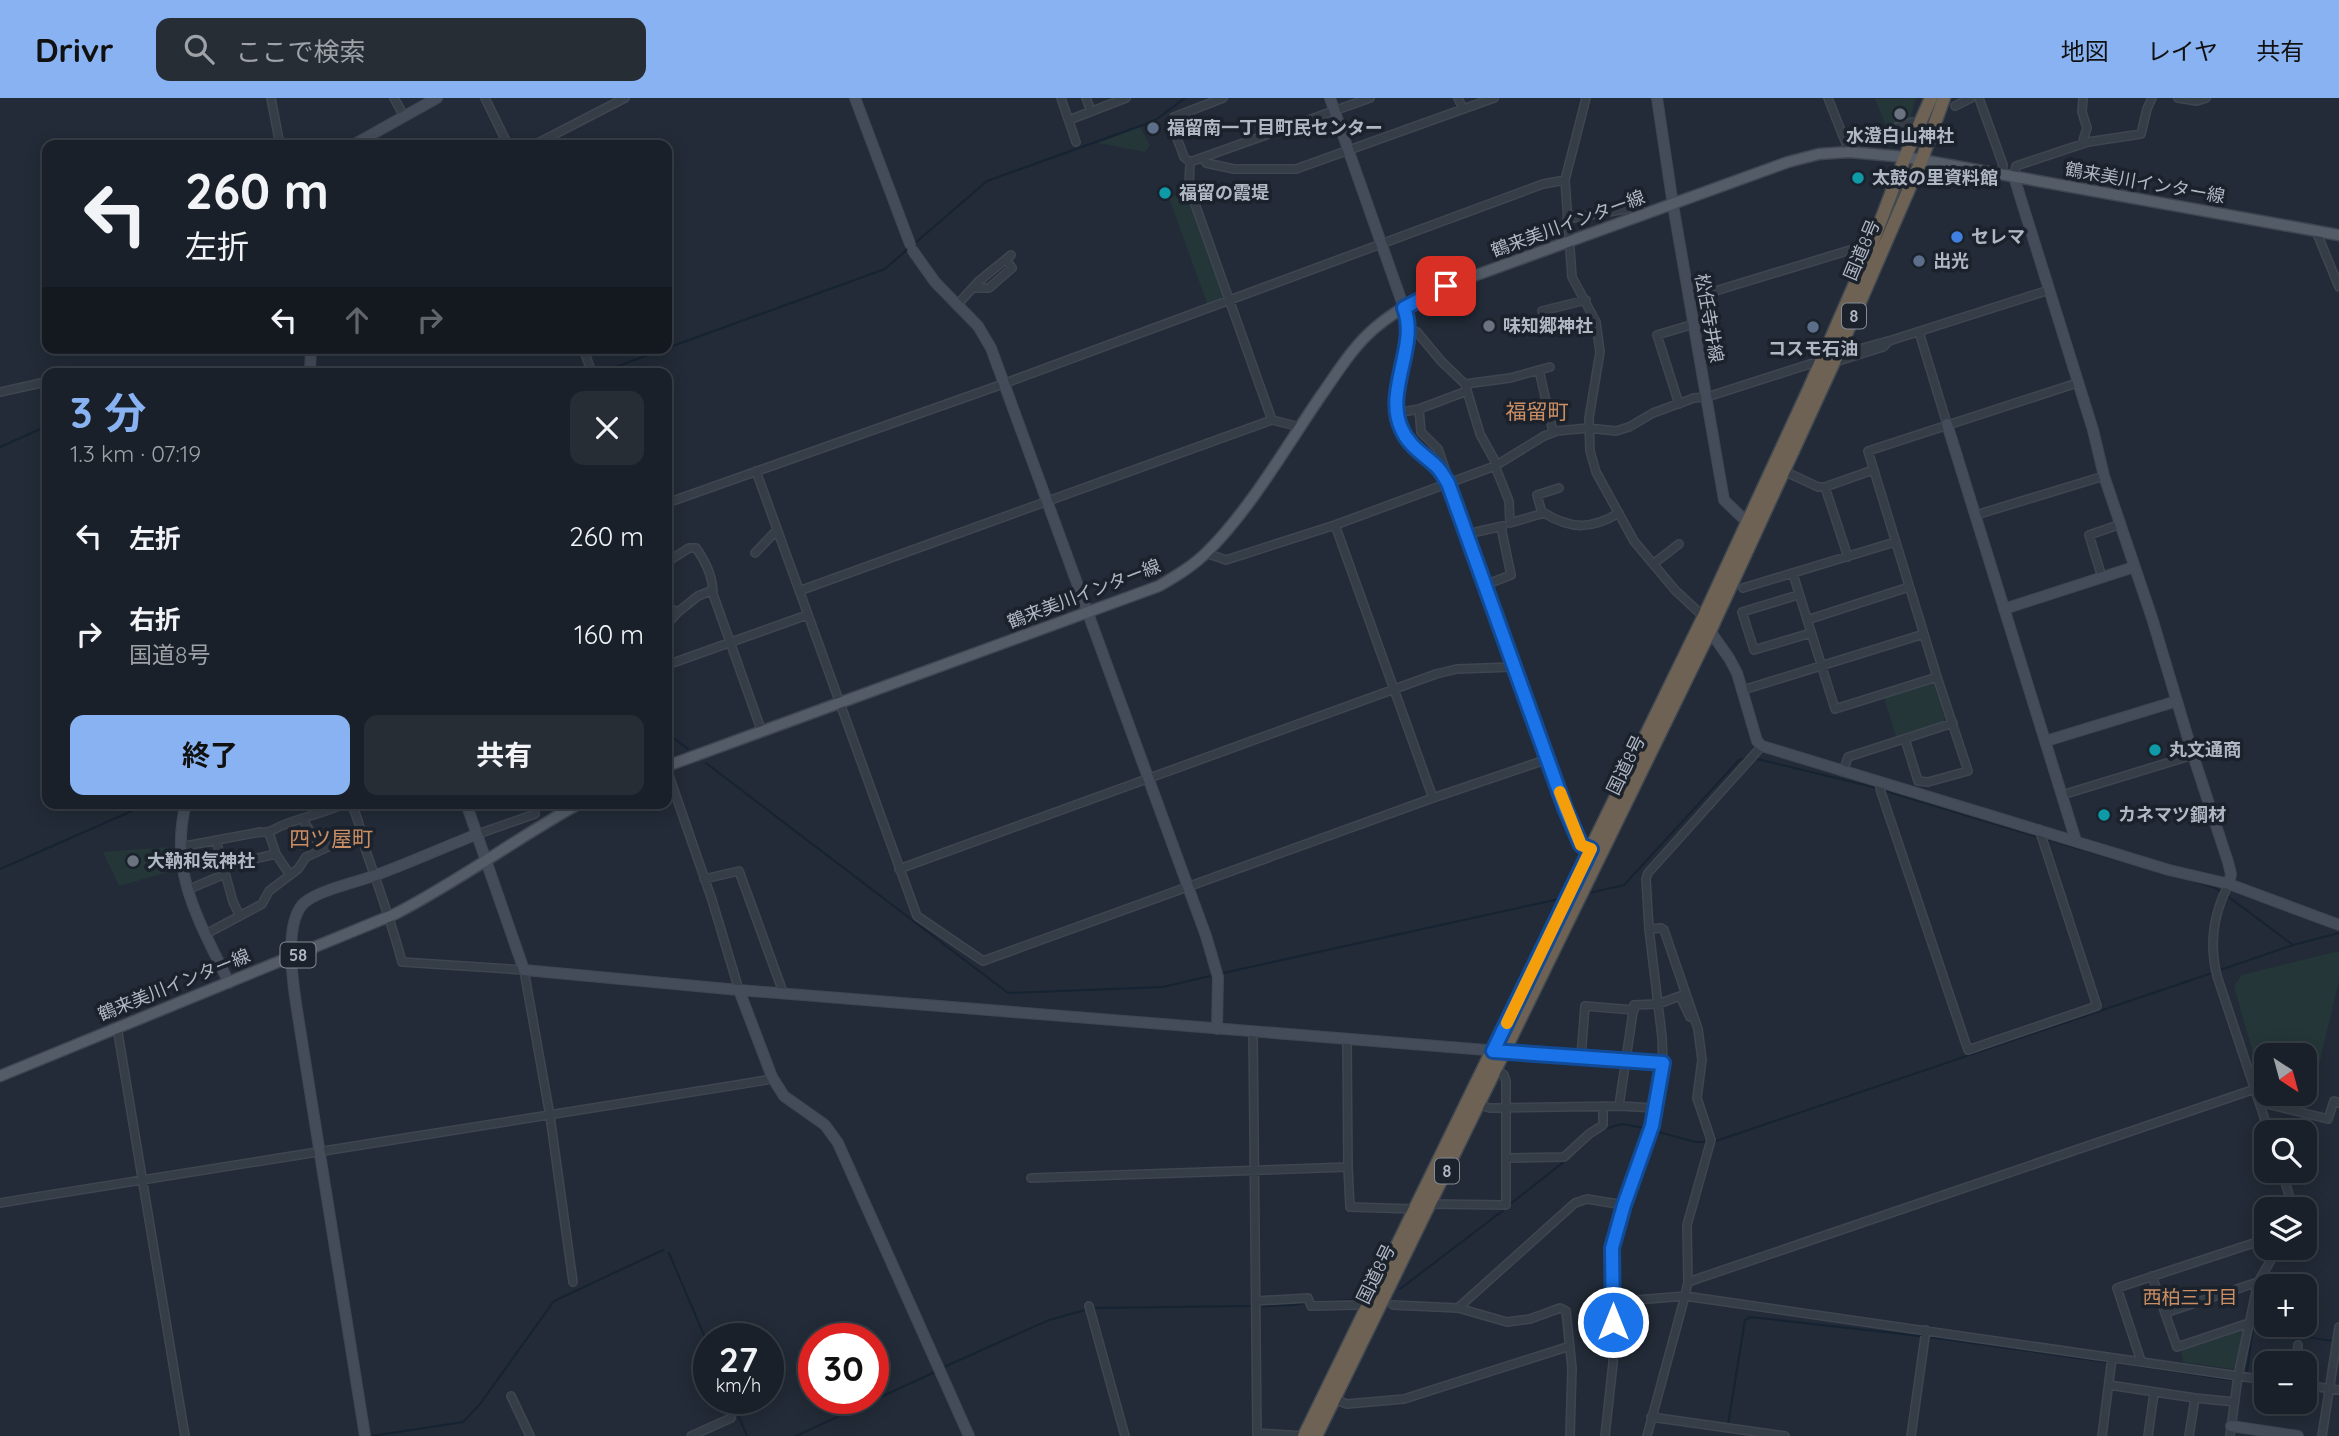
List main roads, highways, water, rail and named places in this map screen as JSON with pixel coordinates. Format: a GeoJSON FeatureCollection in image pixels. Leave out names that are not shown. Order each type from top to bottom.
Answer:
{"type":"FeatureCollection","features":[{"type":"Feature","properties":{"kind":"highway","name":"国道8号"},"geometry":{"type":"LineString","coordinates":[[1316,1436],[1710,631],[1931,98]]}},
{"type":"Feature","properties":{"kind":"highway","name":"国道8号"},"geometry":{"type":"LineString","coordinates":[[1304,1436],[1704,616],[1784,471],[1922,159],[1950,102]]}},
{"type":"Feature","properties":{"kind":"main road","name":"鶴来美川インター線"},"geometry":{"type":"LineString","coordinates":[[672,766],[1159,586],[1186,570],[1206,553],[1234,521],[1361,342],[1375,328],[1404,308],[1432,292],[1460,281],[1788,162],[1844,150],[1922,159],[2339,235]]}},
{"type":"Feature","properties":{"kind":"main road","name":"鶴来美川インター線"},"geometry":{"type":"LineString","coordinates":[[0,1076],[390,916],[425,899],[569,809]]}},
{"type":"Feature","properties":{"kind":"waterway"},"geometry":{"type":"LineString","coordinates":[[914,244],[987,181],[1154,121],[1185,98]]}},
{"type":"Feature","properties":{"kind":"waterway"},"geometry":{"type":"LineString","coordinates":[[672,346],[885,269],[910,247]]}},
{"type":"Feature","properties":{"kind":"waterway"},"geometry":{"type":"LineString","coordinates":[[613,368],[651,354]]}},
{"type":"Feature","properties":{"kind":"waterway"},"geometry":{"type":"LineString","coordinates":[[0,447],[42,428]]}},
{"type":"Feature","properties":{"kind":"waterway"},"geometry":{"type":"LineString","coordinates":[[672,737],[688,749]]}},
{"type":"Feature","properties":{"kind":"waterway"},"geometry":{"type":"LineString","coordinates":[[1589,893],[1624,885],[1739,760],[1748,758]]}},
{"type":"Feature","properties":{"kind":"waterway"},"geometry":{"type":"LineString","coordinates":[[1757,759],[1877,788]]}},
{"type":"Feature","properties":{"kind":"waterway"},"geometry":{"type":"LineString","coordinates":[[706,763],[1008,993],[1163,987],[1214,975]]}},
{"type":"Feature","properties":{"kind":"waterway"},"geometry":{"type":"LineString","coordinates":[[1882,790],[2038,837]]}},
{"type":"Feature","properties":{"kind":"waterway"},"geometry":{"type":"LineString","coordinates":[[0,869],[136,809]]}},
{"type":"Feature","properties":{"kind":"waterway"},"geometry":{"type":"LineString","coordinates":[[2046,839],[2125,862]]}},
{"type":"Feature","properties":{"kind":"waterway"},"geometry":{"type":"LineString","coordinates":[[2184,878],[2222,892]]}},
{"type":"Feature","properties":{"kind":"waterway"},"geometry":{"type":"LineString","coordinates":[[2226,895],[2293,945]]}},
{"type":"Feature","properties":{"kind":"waterway"},"geometry":{"type":"LineString","coordinates":[[1223,973],[1559,899]]}},
{"type":"Feature","properties":{"kind":"waterway"},"geometry":{"type":"LineString","coordinates":[[2220,970],[2293,945],[2339,933]]}},
{"type":"Feature","properties":{"kind":"waterway"},"geometry":{"type":"LineString","coordinates":[[1713,1142],[2215,972]]}},
{"type":"Feature","properties":{"kind":"waterway"},"geometry":{"type":"LineString","coordinates":[[1601,1130],[1622,1124],[1650,1129]]}},
{"type":"Feature","properties":{"kind":"waterway"},"geometry":{"type":"LineString","coordinates":[[1655,1131],[1695,1142],[1707,1142]]}},
{"type":"Feature","properties":{"kind":"waterway"},"geometry":{"type":"LineString","coordinates":[[1509,1205],[1565,1161]]}},
{"type":"Feature","properties":{"kind":"waterway"},"geometry":{"type":"LineString","coordinates":[[1400,1289],[1505,1209]]}},
{"type":"Feature","properties":{"kind":"waterway"},"geometry":{"type":"LineString","coordinates":[[372,1436],[463,1422],[480,1404],[554,1301],[663,1250]]}},
{"type":"Feature","properties":{"kind":"waterway"},"geometry":{"type":"LineString","coordinates":[[669,1253],[699,1323]]}},
{"type":"Feature","properties":{"kind":"waterway"},"geometry":{"type":"LineString","coordinates":[[1311,1302],[1353,1300]]}},
{"type":"Feature","properties":{"kind":"waterway"},"geometry":{"type":"LineString","coordinates":[[1259,1306],[1305,1303]]}},
{"type":"Feature","properties":{"kind":"waterway"},"geometry":{"type":"LineString","coordinates":[[1091,1308],[1253,1306]]}},
{"type":"Feature","properties":{"kind":"waterway"},"geometry":{"type":"LineString","coordinates":[[944,1367],[1049,1320],[1085,1310]]}},
{"type":"Feature","properties":{"kind":"waterway"},"geometry":{"type":"LineString","coordinates":[[1728,1425],[1745,1320],[1750,1317],[1920,1336]]}},
{"type":"Feature","properties":{"kind":"waterway"},"geometry":{"type":"LineString","coordinates":[[2247,1371],[2253,1329],[2333,1341]]}},
{"type":"Feature","properties":{"kind":"waterway"},"geometry":{"type":"LineString","coordinates":[[1929,1337],[2106,1362]]}},
{"type":"Feature","properties":{"kind":"waterway"},"geometry":{"type":"LineString","coordinates":[[2119,1363],[2231,1380]]}},
{"type":"Feature","properties":{"kind":"waterway"},"geometry":{"type":"LineString","coordinates":[[796,1436],[935,1372]]}},
{"type":"Feature","properties":{"kind":"waterway"},"geometry":{"type":"LineString","coordinates":[[738,1414],[747,1436]]}},
{"type":"Feature","properties":{"kind":"place","name":"水澄白山神社"},"geometry":{"type":"Point","coordinates":[1900,114]}},
{"type":"Feature","properties":{"kind":"place","name":"福留南一丁目町民センター"},"geometry":{"type":"Point","coordinates":[1153,128]}},
{"type":"Feature","properties":{"kind":"place","name":"太鼓の里資料館"},"geometry":{"type":"Point","coordinates":[1858,178]}},
{"type":"Feature","properties":{"kind":"place","name":"福留の霞堤"},"geometry":{"type":"Point","coordinates":[1165,193]}},
{"type":"Feature","properties":{"kind":"place","name":"セレマ"},"geometry":{"type":"Point","coordinates":[1957,237]}},
{"type":"Feature","properties":{"kind":"place","name":"出光"},"geometry":{"type":"Point","coordinates":[1919,261]}},
{"type":"Feature","properties":{"kind":"place","name":"味知郷神社"},"geometry":{"type":"Point","coordinates":[1489,326]}},
{"type":"Feature","properties":{"kind":"place","name":"コスモ石油"},"geometry":{"type":"Point","coordinates":[1813,327]}},
{"type":"Feature","properties":{"kind":"place","name":"丸文通商"},"geometry":{"type":"Point","coordinates":[2155,750]}},
{"type":"Feature","properties":{"kind":"place","name":"カネマツ鋼材"},"geometry":{"type":"Point","coordinates":[2104,815]}},
{"type":"Feature","properties":{"kind":"place","name":"大靹和気神社"},"geometry":{"type":"Point","coordinates":[133,861]}},
{"type":"Feature","properties":{"kind":"district","name":"福留町"},"geometry":{"type":"Point","coordinates":[1537,412]}},
{"type":"Feature","properties":{"kind":"district","name":"四ツ屋町"},"geometry":{"type":"Point","coordinates":[331,839]}},
{"type":"Feature","properties":{"kind":"district","name":"西柏三丁目"},"geometry":{"type":"Point","coordinates":[2190,1297]}}]}
